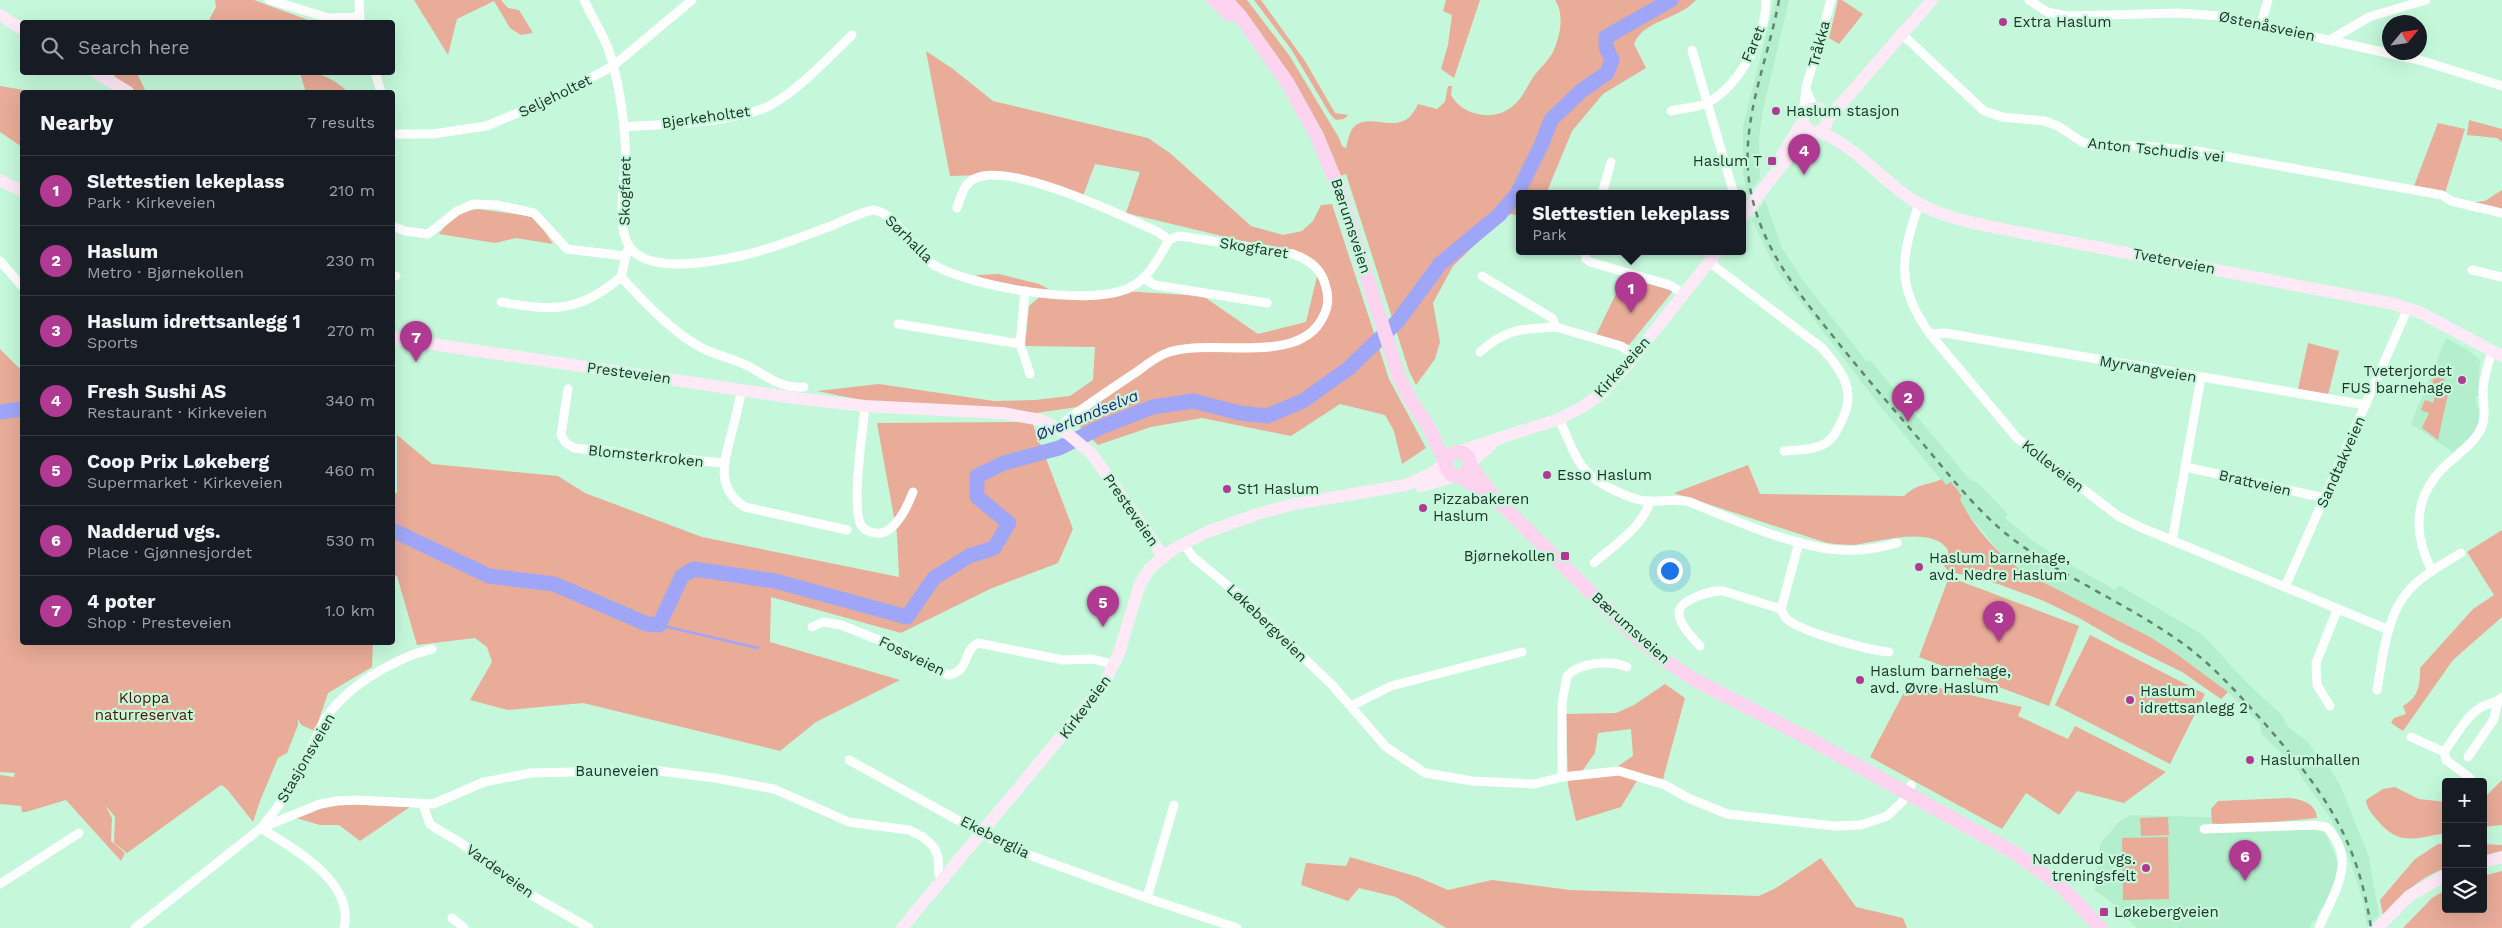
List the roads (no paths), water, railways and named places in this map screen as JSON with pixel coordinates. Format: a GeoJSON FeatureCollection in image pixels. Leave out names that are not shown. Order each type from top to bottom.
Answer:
{"type":"FeatureCollection","features":[{"type":"Feature","properties":{"kind":"main road","name":"Bærumsveien"},"geometry":{"type":"LineString","coordinates":[[1214,0],[1253,36]]}},
{"type":"Feature","properties":{"kind":"main road","name":"Bærumsveien"},"geometry":{"type":"LineString","coordinates":[[1226,0],[1287,82],[1317,136],[1341,196],[1399,377],[1411,401],[1428,426],[1445,463]]}},
{"type":"Feature","properties":{"kind":"main road"},"geometry":{"type":"LineString","coordinates":[[1746,211],[1776,171],[1799,145],[1822,127],[1860,80],[1932,0]]}},
{"type":"Feature","properties":{"kind":"main road"},"geometry":{"type":"LineString","coordinates":[[0,15],[20,28]]}},
{"type":"Feature","properties":{"kind":"main road"},"geometry":{"type":"LineString","coordinates":[[100,75],[125,90]]}},
{"type":"Feature","properties":{"kind":"main road"},"geometry":{"type":"LineString","coordinates":[[1776,171],[1780,158],[1806,112],[1840,97],[1860,80]]}},
{"type":"Feature","properties":{"kind":"main road"},"geometry":{"type":"LineString","coordinates":[[1816,108],[1825,113],[1822,127]]}},
{"type":"Feature","properties":{"kind":"main road"},"geometry":{"type":"LineString","coordinates":[[1803,119],[1807,130],[1822,127]]}},
{"type":"Feature","properties":{"kind":"main road","name":"Tveterveien"},"geometry":{"type":"LineString","coordinates":[[1822,127],[1897,189],[1919,204],[1954,218],[2408,308],[2497,354]]}},
{"type":"Feature","properties":{"kind":"main road"},"geometry":{"type":"LineString","coordinates":[[0,180],[20,190]]}},
{"type":"Feature","properties":{"kind":"main road","name":"Kirkeveien"},"geometry":{"type":"LineString","coordinates":[[1458,451],[1497,441],[1559,419],[1584,406],[1601,394],[1635,356],[1713,257]]}},
{"type":"Feature","properties":{"kind":"main road","name":"Presteveien"},"geometry":{"type":"LineString","coordinates":[[395,337],[865,406],[1002,413],[1031,418],[1054,426],[1076,440],[1099,463],[1163,556]]}},
{"type":"Feature","properties":{"kind":"main road","name":"Bærumsveien"},"geometry":{"type":"LineString","coordinates":[[1428,426],[1458,451]]}},
{"type":"Feature","properties":{"kind":"main road","name":"Kirkeveien"},"geometry":{"type":"LineString","coordinates":[[1470,464],[1497,441]]}},
{"type":"Feature","properties":{"kind":"main road"},"geometry":{"type":"LineString","coordinates":[[1458,451],[1467,455],[1470,464],[1466,472],[1457,476],[1448,472],[1445,463],[1450,454],[1458,451]]}},
{"type":"Feature","properties":{"kind":"main road","name":"Kirkeveien"},"geometry":{"type":"LineString","coordinates":[[902,928],[1088,706],[1115,665],[1140,584],[1150,568],[1163,556],[1183,543],[1224,525],[1277,508],[1406,485],[1420,480],[1445,463]]}},
{"type":"Feature","properties":{"kind":"main road","name":"Bærumsveien"},"geometry":{"type":"LineString","coordinates":[[1470,464],[1496,500],[1631,632],[1660,657],[1695,680],[1813,741],[1908,789],[1976,820],[2047,867],[2083,898],[2109,928]]}},
{"type":"Feature","properties":{"kind":"main road","name":"Bærumsveien"},"geometry":{"type":"LineString","coordinates":[[1457,476],[1496,500]]}},
{"type":"Feature","properties":{"kind":"main road","name":"Kirkeveien"},"geometry":{"type":"LineString","coordinates":[[1356,495],[1364,497],[1400,494],[1438,480],[1457,476]]}},
{"type":"Feature","properties":{"kind":"main road","name":"Bærumsveien"},"geometry":{"type":"LineString","coordinates":[[1908,789],[2043,872],[2076,900],[2100,928]]}},
{"type":"Feature","properties":{"kind":"main road"},"geometry":{"type":"LineString","coordinates":[[2487,861],[2502,857]]}},
{"type":"Feature","properties":{"kind":"main road"},"geometry":{"type":"LineString","coordinates":[[2378,928],[2409,896],[2442,877]]}},
{"type":"Feature","properties":{"kind":"street"},"geometry":{"type":"LineString","coordinates":[[269,0],[329,18],[359,20],[359,0]]}},
{"type":"Feature","properties":{"kind":"street","name":"Skogfaret"},"geometry":{"type":"LineString","coordinates":[[584,0],[608,50],[613,66],[624,128],[626,168],[623,216],[630,247],[644,257],[671,264],[730,258],[783,243],[865,211],[879,210]]}},
{"type":"Feature","properties":{"kind":"street","name":"Seljeholtet"},"geometry":{"type":"LineString","coordinates":[[395,134],[433,134],[486,126],[549,100],[613,66],[692,0]]}},
{"type":"Feature","properties":{"kind":"street","name":"Faret"},"geometry":{"type":"LineString","coordinates":[[1671,111],[1708,103],[1729,84],[1749,58],[1762,28],[1766,0]]}},
{"type":"Feature","properties":{"kind":"street","name":"Tråkka"},"geometry":{"type":"LineString","coordinates":[[1803,119],[1806,87],[1831,0]]}},
{"type":"Feature","properties":{"kind":"street","name":"Østenåsveien"},"geometry":{"type":"LineString","coordinates":[[2029,0],[2047,12],[2057,15],[2201,13],[2261,24],[2423,61],[2502,86]]}},
{"type":"Feature","properties":{"kind":"street"},"geometry":{"type":"LineString","coordinates":[[2261,24],[2268,0]]}},
{"type":"Feature","properties":{"kind":"street"},"geometry":{"type":"LineString","coordinates":[[2330,40],[2369,17],[2426,0]]}},
{"type":"Feature","properties":{"kind":"street","name":"Anton Tschudis vei"},"geometry":{"type":"LineString","coordinates":[[1902,34],[1984,111],[2002,117],[2045,121],[2058,126],[2082,142],[2095,146],[2145,146],[2196,151],[2442,195],[2451,201],[2502,213]]}},
{"type":"Feature","properties":{"kind":"street","name":"Bjerkeholtet"},"geometry":{"type":"LineString","coordinates":[[624,128],[726,117],[748,113],[771,105],[811,74],[852,35]]}},
{"type":"Feature","properties":{"kind":"street"},"geometry":{"type":"LineString","coordinates":[[1692,50],[1733,190]]}},
{"type":"Feature","properties":{"kind":"street"},"geometry":{"type":"LineString","coordinates":[[376,75],[380,90]]}},
{"type":"Feature","properties":{"kind":"street","name":"Tråkka"},"geometry":{"type":"LineString","coordinates":[[1806,87],[1808,96],[1816,108]]}},
{"type":"Feature","properties":{"kind":"street"},"geometry":{"type":"LineString","coordinates":[[1603,190],[1611,162]]}},
{"type":"Feature","properties":{"kind":"street"},"geometry":{"type":"LineString","coordinates":[[957,208],[965,187],[972,180],[984,175],[999,175],[1080,197],[1158,232],[1169,240]]}},
{"type":"Feature","properties":{"kind":"street"},"geometry":{"type":"LineString","coordinates":[[395,227],[428,234],[457,211],[474,204],[497,206],[534,213],[567,249],[625,256]]}},
{"type":"Feature","properties":{"kind":"street","name":"Kolleveien"},"geometry":{"type":"LineString","coordinates":[[1919,204],[1912,224],[1903,271],[1909,300],[1930,334],[2006,427],[2026,446],[2118,516],[2172,541],[2389,630]]}},
{"type":"Feature","properties":{"kind":"street","name":"Sørhalla"},"geometry":{"type":"LineString","coordinates":[[879,210],[895,222],[906,238],[932,264],[966,278],[1043,294],[1104,294],[1130,288],[1143,278],[1169,240]]}},
{"type":"Feature","properties":{"kind":"street","name":"Skogfaret"},"geometry":{"type":"LineString","coordinates":[[1054,426],[1069,418],[1162,355],[1188,349],[1261,347],[1294,342],[1307,336],[1321,322],[1325,313],[1328,294],[1324,280],[1306,259],[1286,253],[1187,237],[1178,236],[1169,240]]}},
{"type":"Feature","properties":{"kind":"street"},"geometry":{"type":"LineString","coordinates":[[501,302],[537,308],[568,307],[596,295],[621,277],[625,256],[630,247]]}},
{"type":"Feature","properties":{"kind":"street"},"geometry":{"type":"LineString","coordinates":[[1585,255],[1586,259],[1590,262],[1670,285],[1684,294]]}},
{"type":"Feature","properties":{"kind":"street"},"geometry":{"type":"LineString","coordinates":[[1713,257],[1822,348],[1834,362],[1848,388],[1849,398],[1842,421],[1826,443],[1817,447],[1784,452]]}},
{"type":"Feature","properties":{"kind":"street"},"geometry":{"type":"LineString","coordinates":[[0,261],[20,284]]}},
{"type":"Feature","properties":{"kind":"street"},"geometry":{"type":"LineString","coordinates":[[2472,270],[2502,277]]}},
{"type":"Feature","properties":{"kind":"street"},"geometry":{"type":"LineString","coordinates":[[1482,276],[1552,318],[1556,327]]}},
{"type":"Feature","properties":{"kind":"street"},"geometry":{"type":"LineString","coordinates":[[621,277],[656,312],[702,348],[746,365],[781,385],[794,388],[804,387]]}},
{"type":"Feature","properties":{"kind":"street"},"geometry":{"type":"LineString","coordinates":[[1143,278],[1155,285],[1267,303]]}},
{"type":"Feature","properties":{"kind":"street"},"geometry":{"type":"LineString","coordinates":[[1026,291],[1020,344],[1030,374]]}},
{"type":"Feature","properties":{"kind":"street","name":"Sandtakveien"},"geometry":{"type":"LineString","coordinates":[[2284,587],[2408,308]]}},
{"type":"Feature","properties":{"kind":"street"},"geometry":{"type":"LineString","coordinates":[[898,324],[1020,344]]}},
{"type":"Feature","properties":{"kind":"street"},"geometry":{"type":"LineString","coordinates":[[1480,352],[1496,338],[1507,333],[1526,328],[1556,327],[1615,344],[1635,356]]}},
{"type":"Feature","properties":{"kind":"street","name":"Myrvangveien"},"geometry":{"type":"LineString","coordinates":[[1930,334],[1945,333],[2366,405]]}},
{"type":"Feature","properties":{"kind":"street","name":"Tveterveien"},"geometry":{"type":"LineString","coordinates":[[2432,571],[2422,552],[2418,536],[2419,514],[2427,491],[2435,478],[2480,431],[2484,419],[2484,377],[2497,354]]}},
{"type":"Feature","properties":{"kind":"street"},"geometry":{"type":"LineString","coordinates":[[2172,541],[2201,378]]}},
{"type":"Feature","properties":{"kind":"street","name":"Blomsterkroken"},"geometry":{"type":"LineString","coordinates":[[568,389],[561,435],[566,443],[574,448],[723,463]]}},
{"type":"Feature","properties":{"kind":"street","name":"Blomsterkroken"},"geometry":{"type":"LineString","coordinates":[[742,389],[723,463],[726,484],[733,496],[745,507],[848,530]]}},
{"type":"Feature","properties":{"kind":"street"},"geometry":{"type":"LineString","coordinates":[[865,406],[858,486],[858,515],[861,526],[868,531],[877,533],[893,527],[908,504],[913,492]]}},
{"type":"Feature","properties":{"kind":"street"},"geometry":{"type":"LineString","coordinates":[[1559,419],[1579,461],[1589,476],[1599,484],[1628,496],[1650,501],[1669,499],[1690,502],[1798,542],[1843,550],[1897,543]]}},
{"type":"Feature","properties":{"kind":"street","name":"Brattveien"},"geometry":{"type":"LineString","coordinates":[[2186,467],[2324,498]]}},
{"type":"Feature","properties":{"kind":"street"},"geometry":{"type":"LineString","coordinates":[[1594,563],[1640,522],[1648,511],[1650,501]]}},
{"type":"Feature","properties":{"kind":"street"},"geometry":{"type":"LineString","coordinates":[[1781,609],[1798,542]]}},
{"type":"Feature","properties":{"kind":"street","name":"Løkebergveien"},"geometry":{"type":"LineString","coordinates":[[1183,543],[1193,557],[1239,594],[1351,706],[1386,747],[1425,773],[1438,777],[1487,783],[1534,784],[1562,777],[1606,771],[1629,772],[1665,785],[1688,798],[1727,814],[1836,826],[1861,825],[1887,816],[1902,802],[1908,789]]}},
{"type":"Feature","properties":{"kind":"street"},"geometry":{"type":"LineString","coordinates":[[2377,690],[2389,630],[2402,599],[2416,582],[2460,553]]}},
{"type":"Feature","properties":{"kind":"street"},"geometry":{"type":"LineString","coordinates":[[1700,646],[1689,634],[1679,613],[1680,608],[1688,601],[1702,594],[1723,591],[1781,609],[1787,619],[1796,625],[1876,651],[1889,652]]}},
{"type":"Feature","properties":{"kind":"street"},"geometry":{"type":"LineString","coordinates":[[2330,706],[2317,685],[2316,663],[2337,610]]}},
{"type":"Feature","properties":{"kind":"street","name":"Fossveien"},"geometry":{"type":"LineString","coordinates":[[812,627],[823,622],[841,625],[894,646],[932,669],[949,675],[962,669],[970,651],[978,643],[1063,660],[1093,659],[1115,665]]}},
{"type":"Feature","properties":{"kind":"street","name":"Stasjonsveien"},"geometry":{"type":"LineString","coordinates":[[134,928],[261,828],[282,802],[325,720],[338,704],[373,674],[395,662],[432,649]]}},
{"type":"Feature","properties":{"kind":"street"},"geometry":{"type":"LineString","coordinates":[[1351,706],[1391,686],[1522,652]]}},
{"type":"Feature","properties":{"kind":"street"},"geometry":{"type":"LineString","coordinates":[[1562,777],[1562,703],[1567,676],[1575,670],[1608,662],[1627,666]]}},
{"type":"Feature","properties":{"kind":"street"},"geometry":{"type":"LineString","coordinates":[[2444,752],[2471,716],[2481,707],[2500,699]]}},
{"type":"Feature","properties":{"kind":"street"},"geometry":{"type":"LineString","coordinates":[[2468,757],[2494,719],[2500,699]]}},
{"type":"Feature","properties":{"kind":"street"},"geometry":{"type":"LineString","coordinates":[[2411,737],[2444,752]]}},
{"type":"Feature","properties":{"kind":"street"},"geometry":{"type":"LineString","coordinates":[[2444,752],[2446,760],[2470,778]]}},
{"type":"Feature","properties":{"kind":"street","name":"Ekeberglia"},"geometry":{"type":"LineString","coordinates":[[850,760],[983,833],[1030,855],[1147,898],[1237,928]]}},
{"type":"Feature","properties":{"kind":"street","name":"Bauneveien"},"geometry":{"type":"LineString","coordinates":[[261,828],[320,804],[337,801],[383,801],[423,804],[443,801],[484,782],[531,773],[652,770],[715,778],[774,789],[850,822],[915,833],[930,842],[936,851],[939,874],[944,880]]}},
{"type":"Feature","properties":{"kind":"street","name":"Vardeveien"},"geometry":{"type":"LineString","coordinates":[[423,804],[430,824],[458,841],[533,896],[589,928]]}},
{"type":"Feature","properties":{"kind":"street"},"geometry":{"type":"LineString","coordinates":[[1147,898],[1174,804]]}},
{"type":"Feature","properties":{"kind":"street"},"geometry":{"type":"LineString","coordinates":[[2204,829],[2314,825],[2326,827],[2340,850],[2342,873],[2340,884],[2320,926]]}},
{"type":"Feature","properties":{"kind":"street"},"geometry":{"type":"LineString","coordinates":[[261,828],[317,866],[327,877],[345,907],[347,918],[344,928]]}},
{"type":"Feature","properties":{"kind":"street"},"geometry":{"type":"LineString","coordinates":[[0,884],[79,833]]}},
{"type":"Feature","properties":{"kind":"street"},"geometry":{"type":"LineString","coordinates":[[452,918],[464,928]]}},
{"type":"Feature","properties":{"kind":"waterway","name":"Øverlandselva"},"geometry":{"type":"LineString","coordinates":[[1519,190],[1541,146],[1551,120],[1581,91],[1607,73],[1612,60],[1606,47],[1606,37],[1671,0]]}},
{"type":"Feature","properties":{"kind":"waterway","name":"Øverlandselva"},"geometry":{"type":"LineString","coordinates":[[395,531],[489,576],[554,584],[647,624],[659,625],[682,576],[694,569],[775,581],[907,617],[934,578],[969,556],[994,548],[1009,523],[977,497],[977,476],[1004,463],[1059,448],[1101,427],[1153,407],[1193,401],[1240,413],[1267,416],[1303,401],[1349,368],[1398,321],[1440,264],[1499,215],[1516,195]]}},
{"type":"Feature","properties":{"kind":"waterway","name":"Øverlandselva"},"geometry":{"type":"LineString","coordinates":[[0,412],[20,409]]}},
{"type":"Feature","properties":{"kind":"waterway"},"geometry":{"type":"LineString","coordinates":[[659,625],[758,648]]}},
{"type":"Feature","properties":{"kind":"railway"},"geometry":{"type":"LineString","coordinates":[[1779,0],[1752,112],[1748,158],[1749,181],[1754,205],[1761,227],[1783,269],[1810,307],[1861,370],[1983,513],[2025,548],[2066,574],[2130,610],[2184,645],[2218,674],[2259,717],[2318,789],[2333,813],[2356,865],[2365,895],[2371,928]]}},
{"type":"Feature","properties":{"kind":"place","name":"Extra Haslum"},"geometry":{"type":"Point","coordinates":[2003,22]}},
{"type":"Feature","properties":{"kind":"place","name":"Haslum stasjon"},"geometry":{"type":"Point","coordinates":[1776,111]}},
{"type":"Feature","properties":{"kind":"place","name":"Haslum T"},"geometry":{"type":"Point","coordinates":[1772,161]}},
{"type":"Feature","properties":{"kind":"place","name":"Fresh Sushi AS"},"geometry":{"type":"Point","coordinates":[1804,175]}},
{"type":"Feature","properties":{"kind":"place","name":"Slettestien lekeplass"},"geometry":{"type":"Point","coordinates":[1631,313]}},
{"type":"Feature","properties":{"kind":"place","name":"4 poter"},"geometry":{"type":"Point","coordinates":[416,362]}},
{"type":"Feature","properties":{"kind":"place","name":"Tveterjordet FUS barnehage"},"geometry":{"type":"Point","coordinates":[2462,380]}},
{"type":"Feature","properties":{"kind":"place","name":"Haslum"},"geometry":{"type":"Point","coordinates":[1908,422]}},
{"type":"Feature","properties":{"kind":"place","name":"Esso Haslum"},"geometry":{"type":"Point","coordinates":[1547,475]}},
{"type":"Feature","properties":{"kind":"place","name":"St1 Haslum"},"geometry":{"type":"Point","coordinates":[1227,489]}},
{"type":"Feature","properties":{"kind":"place","name":"Pizzabakeren Haslum"},"geometry":{"type":"Point","coordinates":[1423,508]}},
{"type":"Feature","properties":{"kind":"place","name":"Bjørnekollen"},"geometry":{"type":"Point","coordinates":[1565,556]}},
{"type":"Feature","properties":{"kind":"place","name":"Haslum barnehage, avd. Nedre Haslum"},"geometry":{"type":"Point","coordinates":[1919,567]}},
{"type":"Feature","properties":{"kind":"place","name":"Coop Prix Løkeberg"},"geometry":{"type":"Point","coordinates":[1103,627]}},
{"type":"Feature","properties":{"kind":"place","name":"Haslum idrettsanlegg 1"},"geometry":{"type":"Point","coordinates":[1999,642]}},
{"type":"Feature","properties":{"kind":"place","name":"Haslum barnehage, avd. Øvre Haslum"},"geometry":{"type":"Point","coordinates":[1860,680]}},
{"type":"Feature","properties":{"kind":"place","name":"Haslum idrettsanlegg 2"},"geometry":{"type":"Point","coordinates":[2130,700]}},
{"type":"Feature","properties":{"kind":"place","name":"Haslumhallen"},"geometry":{"type":"Point","coordinates":[2250,760]}},
{"type":"Feature","properties":{"kind":"place","name":"Nadderud vgs. treningsfelt"},"geometry":{"type":"Point","coordinates":[2146,868]}},
{"type":"Feature","properties":{"kind":"place","name":"Nadderud vgs."},"geometry":{"type":"Point","coordinates":[2245,881]}},
{"type":"Feature","properties":{"kind":"place","name":"Løkebergveien"},"geometry":{"type":"Point","coordinates":[2104,912]}},
{"type":"Feature","properties":{"kind":"park label","name":"Kloppa naturreservat"},"geometry":{"type":"Point","coordinates":[144,706]}}]}
